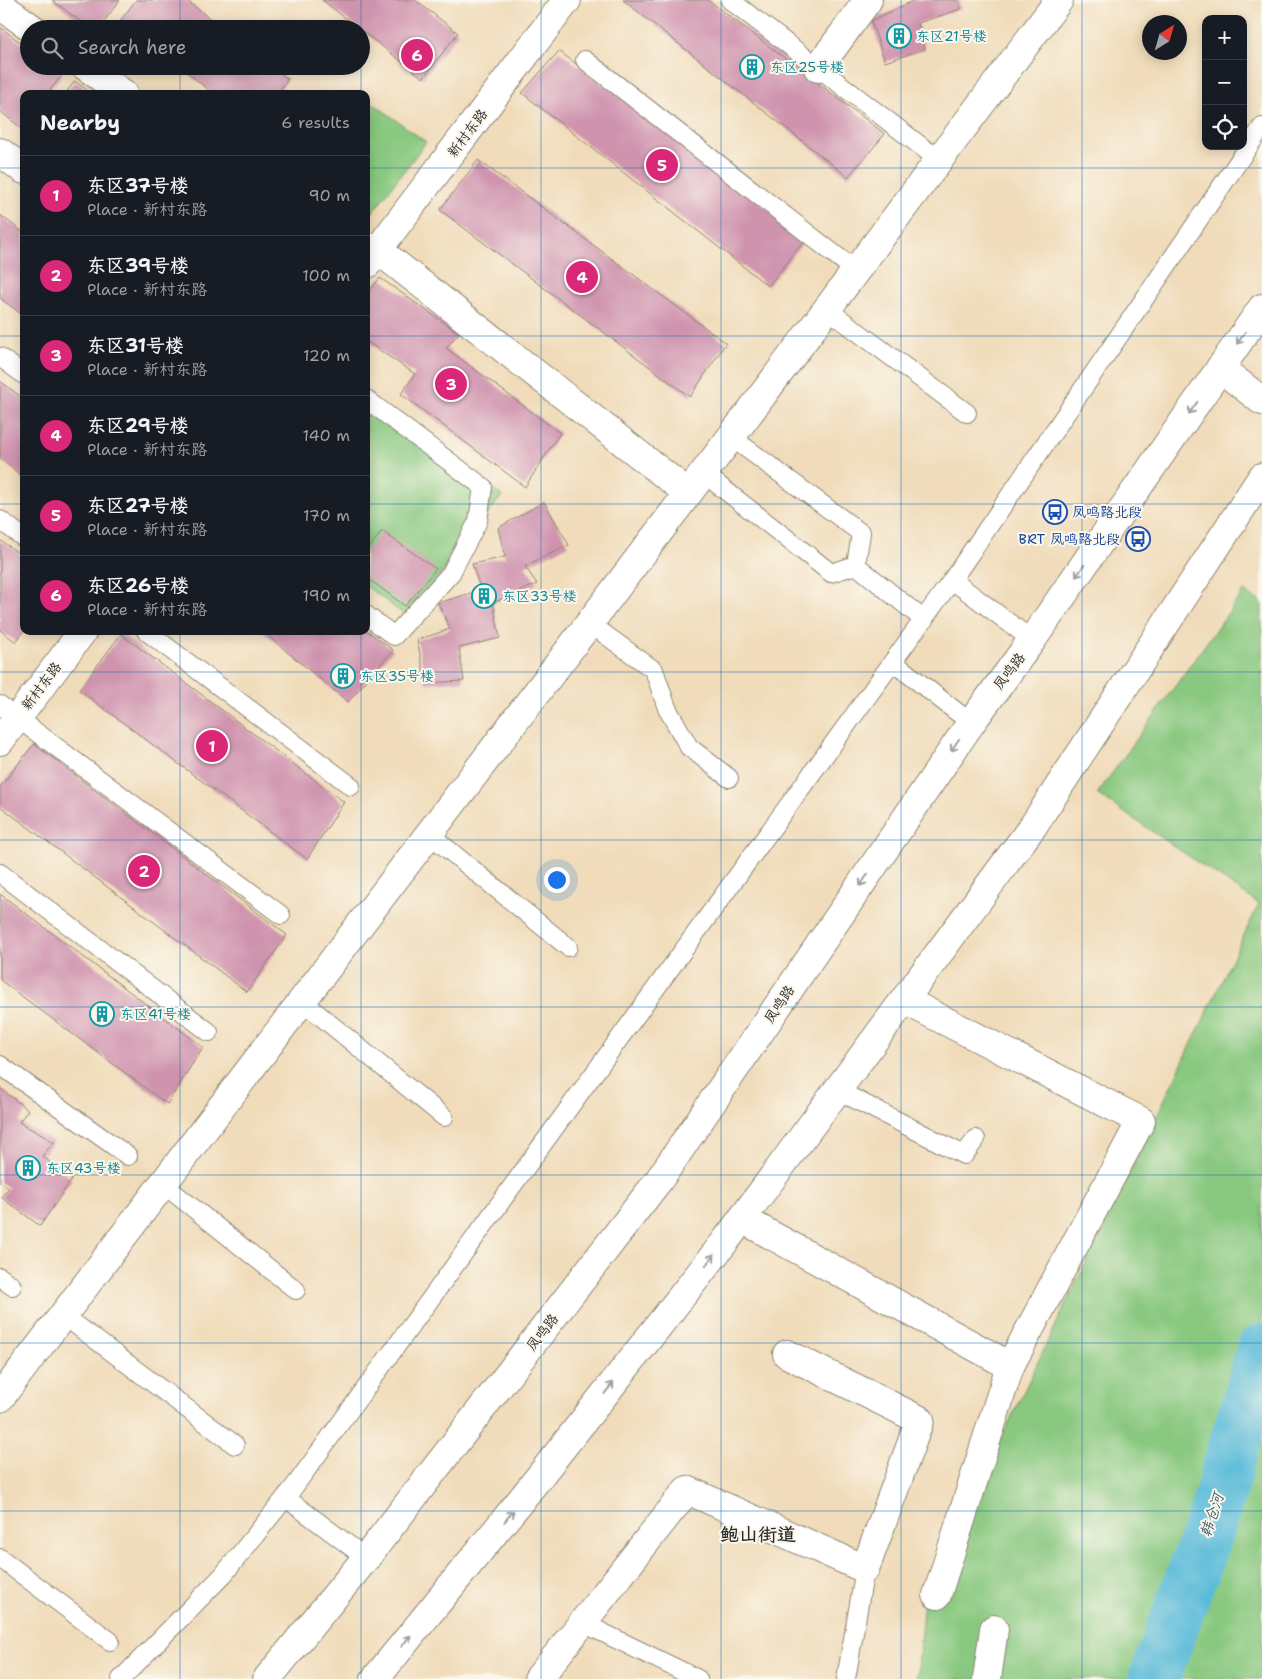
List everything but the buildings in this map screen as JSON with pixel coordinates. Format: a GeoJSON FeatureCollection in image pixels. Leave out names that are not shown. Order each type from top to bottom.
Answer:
{"type":"FeatureCollection","features":[{"type":"Feature","properties":{"kind":"street","name":"新村东路"},"geometry":{"type":"LineString","coordinates":[[370,254],[567,0]]}},
{"type":"Feature","properties":{"kind":"street"},"geometry":{"type":"LineString","coordinates":[[818,68],[868,0]]}},
{"type":"Feature","properties":{"kind":"street"},"geometry":{"type":"LineString","coordinates":[[0,1398],[731,438],[1059,0]]}},
{"type":"Feature","properties":{"kind":"street"},"geometry":{"type":"LineString","coordinates":[[0,5],[21,20]]}},
{"type":"Feature","properties":{"kind":"street"},"geometry":{"type":"LineString","coordinates":[[98,75],[118,90]]}},
{"type":"Feature","properties":{"kind":"street"},"geometry":{"type":"LineString","coordinates":[[0,152],[20,167]]}},
{"type":"Feature","properties":{"kind":"street"},"geometry":{"type":"LineString","coordinates":[[370,254],[696,483]]}},
{"type":"Feature","properties":{"kind":"street","name":"凤鸣路"},"geometry":{"type":"LineString","coordinates":[[268,1679],[366,1558],[659,1180],[971,723],[1032,640],[1262,308]]}},
{"type":"Feature","properties":{"kind":"street"},"geometry":{"type":"LineString","coordinates":[[1220,368],[1262,401]]}},
{"type":"Feature","properties":{"kind":"street"},"geometry":{"type":"LineString","coordinates":[[375,1679],[518,1505],[742,1219],[1033,826],[1262,477]]}},
{"type":"Feature","properties":{"kind":"street","name":"新村东路"},"geometry":{"type":"LineString","coordinates":[[0,741],[9,711],[79,635]]}},
{"type":"Feature","properties":{"kind":"street"},"geometry":{"type":"LineString","coordinates":[[904,1000],[1141,1121],[1010,1366],[937,1595]]}},
{"type":"Feature","properties":{"kind":"street"},"geometry":{"type":"LineString","coordinates":[[742,1219],[1010,1366]]}},
{"type":"Feature","properties":{"kind":"street"},"geometry":{"type":"LineString","coordinates":[[538,1679],[687,1490],[864,1569],[920,1420],[788,1354]]}},
{"type":"Feature","properties":{"kind":"street"},"geometry":{"type":"LineString","coordinates":[[988,1679],[994,1629]]}},
{"type":"Feature","properties":{"kind":"lane"},"geometry":{"type":"LineString","coordinates":[[730,0],[939,160]]}},
{"type":"Feature","properties":{"kind":"lane"},"geometry":{"type":"LineString","coordinates":[[585,60],[856,271]]}},
{"type":"Feature","properties":{"kind":"lane"},"geometry":{"type":"LineString","coordinates":[[121,1679],[224,1574],[286,1498],[370,1386],[924,620],[1262,127]]}},
{"type":"Feature","properties":{"kind":"lane"},"geometry":{"type":"LineString","coordinates":[[827,309],[967,413]]}},
{"type":"Feature","properties":{"kind":"lane"},"geometry":{"type":"LineString","coordinates":[[0,357],[20,372]]}},
{"type":"Feature","properties":{"kind":"lane"},"geometry":{"type":"LineString","coordinates":[[370,402],[483,487],[478,521],[451,573],[394,636],[370,619]]}},
{"type":"Feature","properties":{"kind":"lane"},"geometry":{"type":"LineString","coordinates":[[731,438],[861,533],[856,565]]}},
{"type":"Feature","properties":{"kind":"lane"},"geometry":{"type":"LineString","coordinates":[[696,483],[831,573],[856,565]]}},
{"type":"Feature","properties":{"kind":"lane"},"geometry":{"type":"LineString","coordinates":[[0,520],[20,535]]}},
{"type":"Feature","properties":{"kind":"lane"},"geometry":{"type":"LineString","coordinates":[[856,565],[924,620]]}},
{"type":"Feature","properties":{"kind":"lane"},"geometry":{"type":"LineString","coordinates":[[952,580],[1032,640]]}},
{"type":"Feature","properties":{"kind":"lane"},"geometry":{"type":"LineString","coordinates":[[589,623],[654,670],[667,708],[689,747],[730,778]]}},
{"type":"Feature","properties":{"kind":"lane"},"geometry":{"type":"LineString","coordinates":[[151,635],[351,786]]}},
{"type":"Feature","properties":{"kind":"lane"},"geometry":{"type":"LineString","coordinates":[[893,662],[971,723]]}},
{"type":"Feature","properties":{"kind":"lane"},"geometry":{"type":"LineString","coordinates":[[9,711],[281,915]]}},
{"type":"Feature","properties":{"kind":"lane"},"geometry":{"type":"LineString","coordinates":[[429,834],[568,947]]}},
{"type":"Feature","properties":{"kind":"lane"},"geometry":{"type":"LineString","coordinates":[[0,872],[210,1032]]}},
{"type":"Feature","properties":{"kind":"lane"},"geometry":{"type":"LineString","coordinates":[[302,1001],[444,1116]]}},
{"type":"Feature","properties":{"kind":"lane"},"geometry":{"type":"LineString","coordinates":[[0,1065],[128,1156]]}},
{"type":"Feature","properties":{"kind":"lane"},"geometry":{"type":"LineString","coordinates":[[837,1090],[964,1155],[976,1140]]}},
{"type":"Feature","properties":{"kind":"lane"},"geometry":{"type":"LineString","coordinates":[[163,1184],[296,1290]]}},
{"type":"Feature","properties":{"kind":"lane"},"geometry":{"type":"LineString","coordinates":[[63,1315],[235,1445]]}},
{"type":"Feature","properties":{"kind":"lane"},"geometry":{"type":"LineString","coordinates":[[286,1498],[366,1558]]}},
{"type":"Feature","properties":{"kind":"lane"},"geometry":{"type":"LineString","coordinates":[[0,1558],[110,1641]]}},
{"type":"Feature","properties":{"kind":"lane"},"geometry":{"type":"LineString","coordinates":[[846,1679],[864,1569]]}},
{"type":"Feature","properties":{"kind":"lane"},"geometry":{"type":"LineString","coordinates":[[583,1623],[698,1679]]}},
{"type":"Feature","properties":{"kind":"green space"},"geometry":{"type":"Polygon","coordinates":[[[370,101],[426,142],[370,215],[370,101]]]}},
{"type":"Feature","properties":{"kind":"green space"},"geometry":{"type":"Polygon","coordinates":[[[370,397],[502,496],[407,617],[370,589],[370,397]]]}},
{"type":"Feature","properties":{"kind":"green space"},"geometry":{"type":"Polygon","coordinates":[[[1244,591],[1262,603],[1262,1679],[917,1679],[924,1598],[1259,904],[1097,794],[1244,591]]]}},
{"type":"Feature","properties":{"kind":"waterway","name":"韩仓河"},"geometry":{"type":"LineString","coordinates":[[1154,1679],[1214,1514],[1262,1349]]}},
{"type":"Feature","properties":{"kind":"place","name":"东区21号楼"},"geometry":{"type":"Point","coordinates":[899,36]}},
{"type":"Feature","properties":{"kind":"place","name":"东区26号楼"},"geometry":{"type":"Point","coordinates":[417,55]}},
{"type":"Feature","properties":{"kind":"place","name":"东区25号楼"},"geometry":{"type":"Point","coordinates":[752,67]}},
{"type":"Feature","properties":{"kind":"place","name":"东区27号楼"},"geometry":{"type":"Point","coordinates":[662,165]}},
{"type":"Feature","properties":{"kind":"place","name":"东区29号楼"},"geometry":{"type":"Point","coordinates":[582,277]}},
{"type":"Feature","properties":{"kind":"place","name":"东区31号楼"},"geometry":{"type":"Point","coordinates":[451,384]}},
{"type":"Feature","properties":{"kind":"place","name":"凤鸣路北段"},"geometry":{"type":"Point","coordinates":[1055,512]}},
{"type":"Feature","properties":{"kind":"place","name":"BRT 凤鸣路北段"},"geometry":{"type":"Point","coordinates":[1138,539]}},
{"type":"Feature","properties":{"kind":"place","name":"东区33号楼"},"geometry":{"type":"Point","coordinates":[484,596]}},
{"type":"Feature","properties":{"kind":"place","name":"东区35号楼"},"geometry":{"type":"Point","coordinates":[343,676]}},
{"type":"Feature","properties":{"kind":"place","name":"东区37号楼"},"geometry":{"type":"Point","coordinates":[212,746]}},
{"type":"Feature","properties":{"kind":"place","name":"东区39号楼"},"geometry":{"type":"Point","coordinates":[144,871]}},
{"type":"Feature","properties":{"kind":"place","name":"东区41号楼"},"geometry":{"type":"Point","coordinates":[102,1014]}},
{"type":"Feature","properties":{"kind":"place","name":"东区43号楼"},"geometry":{"type":"Point","coordinates":[28,1168]}},
{"type":"Feature","properties":{"kind":"district","name":"鲍山街道"},"geometry":{"type":"Point","coordinates":[758,1534]}}]}
